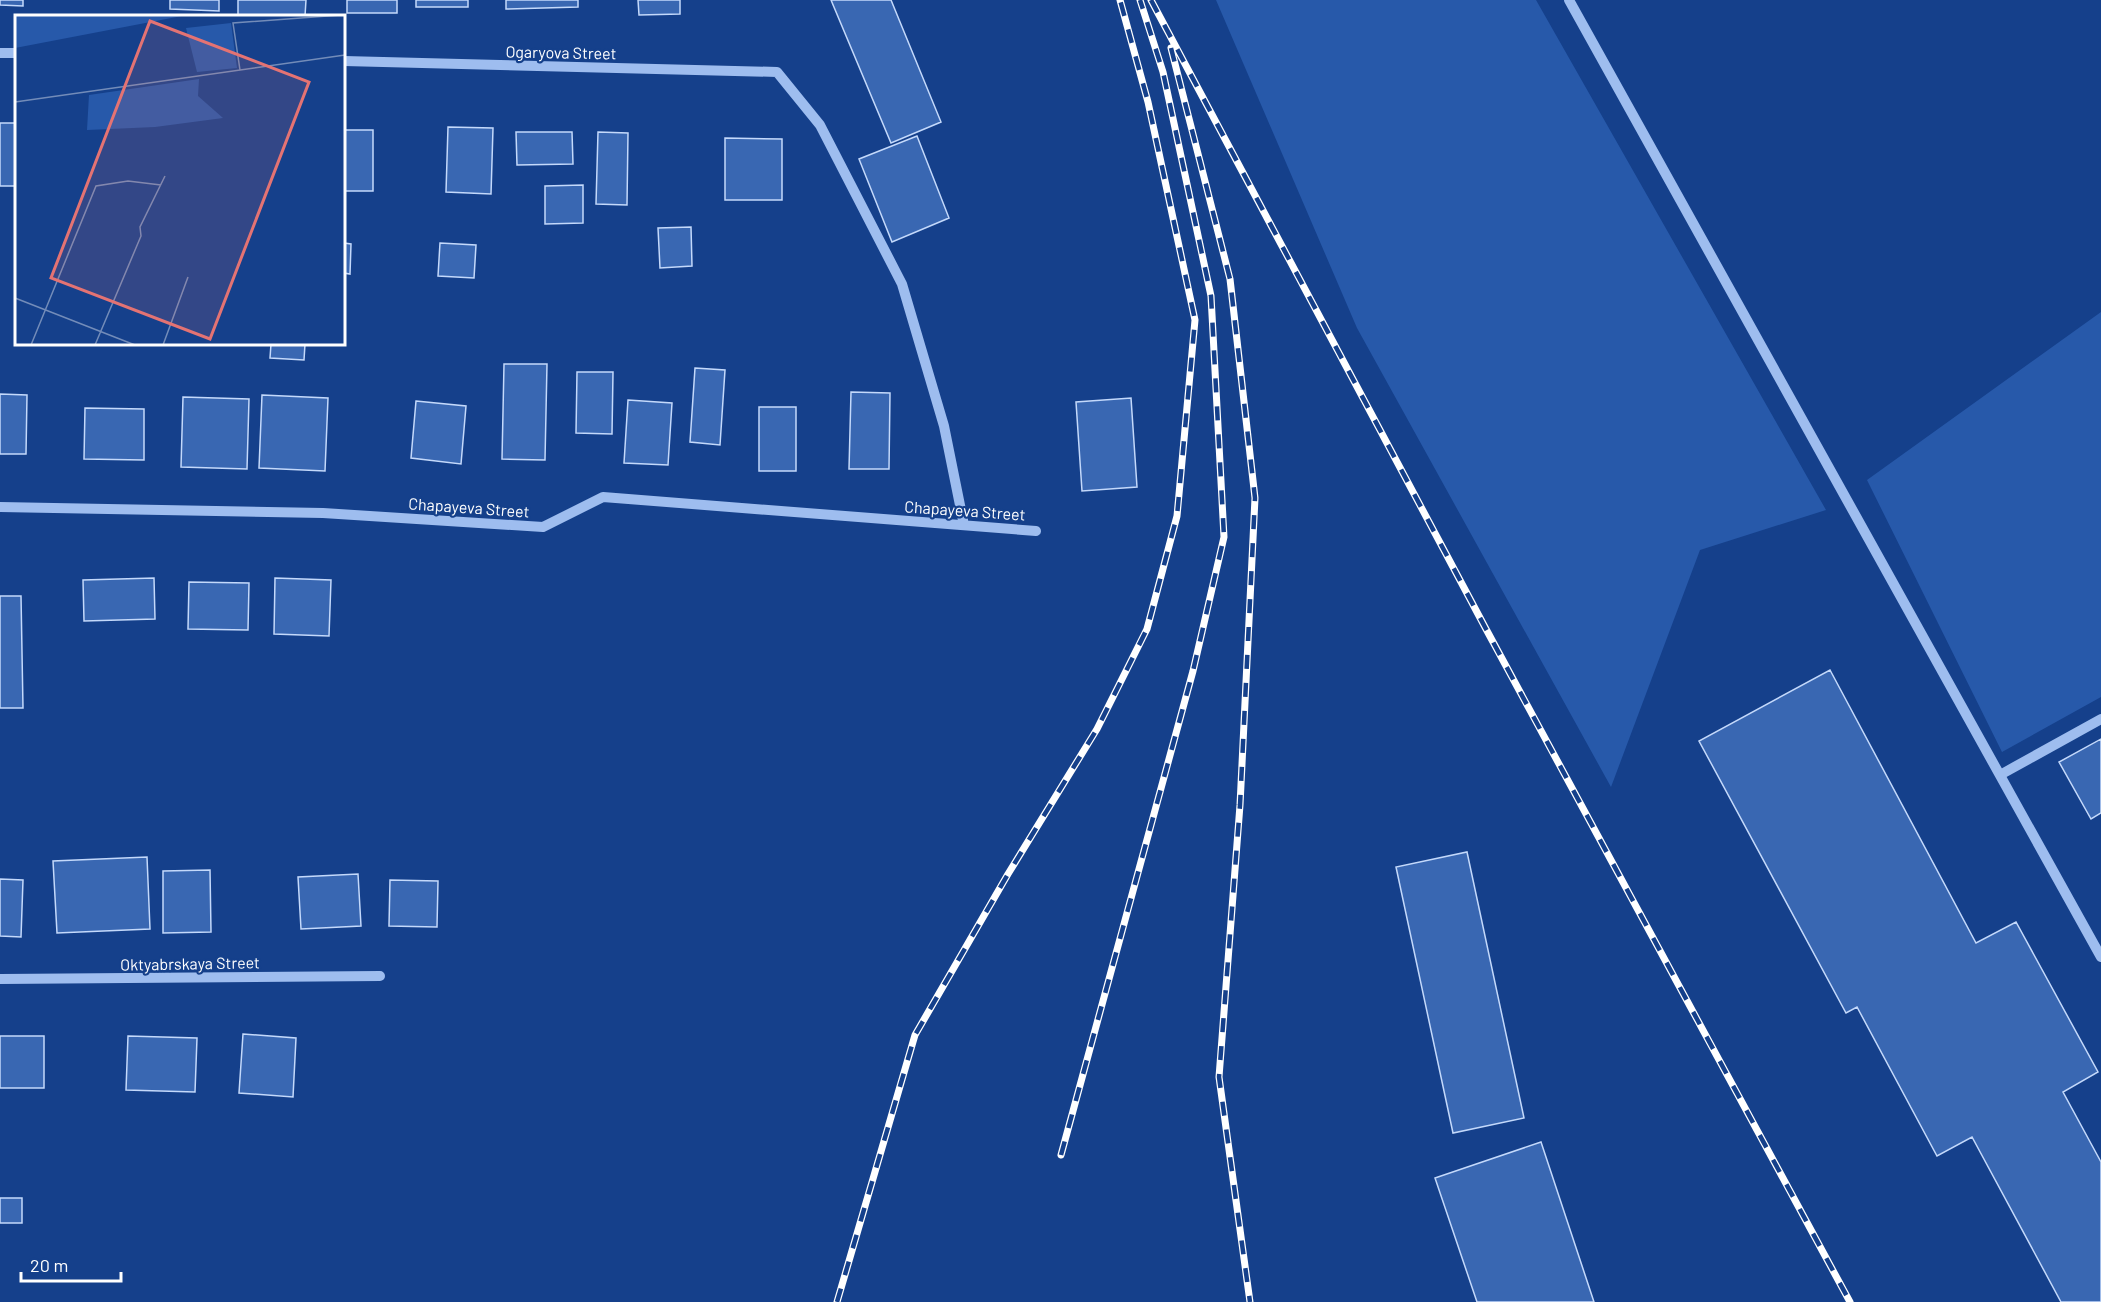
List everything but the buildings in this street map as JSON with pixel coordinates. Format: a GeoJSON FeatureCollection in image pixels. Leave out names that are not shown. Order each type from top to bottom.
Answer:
{"type":"FeatureCollection","features":[{"type":"Feature","properties":{"kind":"street"},"geometry":{"type":"LineString","coordinates":[[1569,0],[2101,957]]}},
{"type":"Feature","properties":{"kind":"street","name":"Ogaryova Street"},"geometry":{"type":"LineString","coordinates":[[345,61],[777,72],[820,124],[902,284],[944,426],[964,525]]}},
{"type":"Feature","properties":{"kind":"street","name":"Chapayeva Street"},"geometry":{"type":"LineString","coordinates":[[0,507],[323,513],[543,527],[603,497],[1036,531]]}},
{"type":"Feature","properties":{"kind":"street"},"geometry":{"type":"LineString","coordinates":[[2000,775],[2101,719]]}},
{"type":"Feature","properties":{"kind":"street","name":"Oktyabrskaya Street"},"geometry":{"type":"LineString","coordinates":[[0,979],[380,976]]}},
{"type":"Feature","properties":{"kind":"shaded area"},"geometry":{"type":"Polygon","coordinates":[[[1216,0],[1536,0],[1826,510],[1700,550],[1611,787],[1357,328],[1216,0]]]}},
{"type":"Feature","properties":{"kind":"shaded area"},"geometry":{"type":"Polygon","coordinates":[[[2101,312],[2101,697],[2002,752],[1867,480],[2101,312]]]}},
{"type":"Feature","properties":{"kind":"railway"},"geometry":{"type":"LineString","coordinates":[[837,1302],[915,1035],[1008,874],[1097,729],[1147,629],[1177,516],[1195,320],[1148,102],[1120,0]]}},
{"type":"Feature","properties":{"kind":"railway"},"geometry":{"type":"LineString","coordinates":[[1061,1155],[1193,671],[1224,537],[1211,296],[1163,72],[1140,0]]}},
{"type":"Feature","properties":{"kind":"railway"},"geometry":{"type":"LineString","coordinates":[[1151,0],[1486,629],[1850,1302]]}},
{"type":"Feature","properties":{"kind":"railway"},"geometry":{"type":"LineString","coordinates":[[1171,48],[1230,279],[1255,498],[1240,805],[1219,1077],[1250,1302]]}}]}
